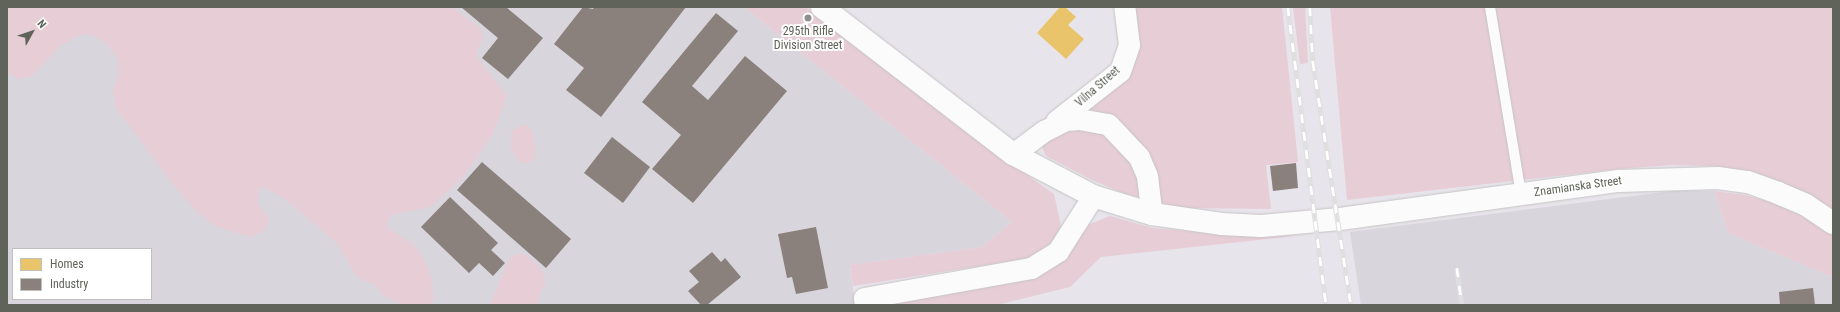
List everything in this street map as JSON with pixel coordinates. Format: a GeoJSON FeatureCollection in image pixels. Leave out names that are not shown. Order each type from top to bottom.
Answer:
{"type":"FeatureCollection","features":[{"type":"Feature","properties":{"kind":"street","name":"Znamianska Street"},"geometry":{"type":"LineString","coordinates":[[822,7],[1013,154],[1092,196],[1152,214],[1221,224],[1261,226],[1314,221],[1522,195],[1618,180],[1718,178],[1748,182],[1778,193],[1806,205],[1833,223]]}},
{"type":"Feature","properties":{"kind":"street","name":"Vilna Street"},"geometry":{"type":"LineString","coordinates":[[1013,154],[1120,71],[1129,46],[1124,7]]}},
{"type":"Feature","properties":{"kind":"street","name":"Vilna Street"},"geometry":{"type":"LineString","coordinates":[[1044,130],[1066,120],[1079,119],[1108,124],[1139,156],[1147,176],[1152,214]]}},
{"type":"Feature","properties":{"kind":"street"},"geometry":{"type":"LineString","coordinates":[[865,305],[864,298],[1031,268],[1058,251],[1092,196]]}},
{"type":"Feature","properties":{"kind":"lane"},"geometry":{"type":"LineString","coordinates":[[1490,7],[1522,195]]}},
{"type":"Feature","properties":{"kind":"shaded area"},"geometry":{"type":"Polygon","coordinates":[[[7,7],[452,7],[482,30],[483,40],[476,52],[477,58],[507,95],[493,134],[462,178],[430,207],[391,215],[387,224],[389,229],[409,241],[419,251],[431,276],[434,300],[430,305],[403,305],[384,296],[373,283],[364,281],[355,274],[336,242],[285,199],[262,186],[258,191],[258,204],[268,217],[268,224],[262,232],[250,237],[215,226],[196,211],[171,182],[116,108],[113,92],[119,73],[118,59],[107,44],[91,34],[80,35],[60,46],[32,76],[17,79],[10,73],[7,76],[7,7]]]}},
{"type":"Feature","properties":{"kind":"shaded area"},"geometry":{"type":"Polygon","coordinates":[[[66,7],[744,7],[1012,222],[982,247],[850,265],[855,305],[7,305],[7,76],[66,7]]]}},
{"type":"Feature","properties":{"kind":"shaded area"},"geometry":{"type":"Polygon","coordinates":[[[744,7],[806,7],[976,139],[1054,194],[1061,226],[1053,241],[1043,251],[1030,258],[853,286],[850,265],[982,247],[1012,222],[744,7]]]}},
{"type":"Feature","properties":{"kind":"shaded area"},"geometry":{"type":"Polygon","coordinates":[[[1128,7],[1282,7],[1298,162],[1266,165],[1271,209],[1182,208],[1126,194],[1092,180],[1046,156],[1043,150],[1043,142],[1127,74],[1128,7]]]}},
{"type":"Feature","properties":{"kind":"shaded area"},"geometry":{"type":"Polygon","coordinates":[[[1293,7],[1305,7],[1308,63],[1300,64],[1293,7]]]}},
{"type":"Feature","properties":{"kind":"shaded area"},"geometry":{"type":"Polygon","coordinates":[[[1330,7],[1833,7],[1833,210],[1750,172],[1714,166],[1671,165],[1618,169],[1347,200],[1330,7]]]}},
{"type":"Feature","properties":{"kind":"shaded area"},"geometry":{"type":"Polygon","coordinates":[[[526,124],[533,132],[535,151],[534,159],[527,163],[519,162],[511,148],[512,131],[526,124]]]}},
{"type":"Feature","properties":{"kind":"shaded area"},"geometry":{"type":"Polygon","coordinates":[[[1672,191],[1714,191],[1728,233],[1833,277],[1833,305],[1361,305],[1350,232],[1672,191]]]}},
{"type":"Feature","properties":{"kind":"shaded area"},"geometry":{"type":"Polygon","coordinates":[[[1714,191],[1745,195],[1773,203],[1800,215],[1833,235],[1833,277],[1728,233],[1714,191]]]}},
{"type":"Feature","properties":{"kind":"shaded area"},"geometry":{"type":"Polygon","coordinates":[[[1110,216],[1152,228],[1257,237],[1305,235],[1101,257],[1070,287],[997,305],[884,305],[892,300],[1033,275],[1076,242],[1088,225],[1110,216]]]}},
{"type":"Feature","properties":{"kind":"shaded area"},"geometry":{"type":"Polygon","coordinates":[[[517,254],[524,254],[540,267],[544,276],[546,284],[541,290],[537,305],[490,305],[509,259],[517,254]]]}},
{"type":"Feature","properties":{"kind":"building: Homes"},"geometry":{"type":"Polygon","coordinates":[[[1060,7],[1065,7],[1076,17],[1068,25],[1084,39],[1066,59],[1037,33],[1060,7]]]}},
{"type":"Feature","properties":{"kind":"building: Industry"},"geometry":{"type":"Polygon","coordinates":[[[461,7],[506,7],[543,38],[508,79],[482,58],[498,38],[461,7]]]}},
{"type":"Feature","properties":{"kind":"building: Industry"},"geometry":{"type":"Polygon","coordinates":[[[583,7],[593,9],[594,7],[686,7],[601,117],[566,90],[584,68],[554,44],[583,7]]]}},
{"type":"Feature","properties":{"kind":"building: Industry"},"geometry":{"type":"Polygon","coordinates":[[[716,13],[738,31],[692,86],[708,100],[745,56],[787,91],[693,203],[652,169],[681,135],[642,102],[716,13]]]}},
{"type":"Feature","properties":{"kind":"building: Industry"},"geometry":{"type":"Polygon","coordinates":[[[612,137],[650,167],[623,203],[584,173],[612,137]]]}},
{"type":"Feature","properties":{"kind":"building: Industry"},"geometry":{"type":"Polygon","coordinates":[[[482,162],[571,239],[546,268],[457,190],[482,162]]]}},
{"type":"Feature","properties":{"kind":"building: Industry"},"geometry":{"type":"Polygon","coordinates":[[[1296,163],[1298,188],[1273,191],[1270,166],[1296,163]]]}},
{"type":"Feature","properties":{"kind":"building: Industry"},"geometry":{"type":"Polygon","coordinates":[[[450,197],[498,243],[491,250],[505,263],[493,276],[479,263],[469,273],[421,227],[450,197]]]}},
{"type":"Feature","properties":{"kind":"building: Industry"},"geometry":{"type":"Polygon","coordinates":[[[816,227],[828,288],[796,294],[792,277],[787,278],[778,234],[816,227]]]}},
{"type":"Feature","properties":{"kind":"building: Industry"},"geometry":{"type":"Polygon","coordinates":[[[712,252],[721,262],[725,258],[741,277],[707,305],[701,305],[688,291],[699,282],[689,271],[712,252]]]}},
{"type":"Feature","properties":{"kind":"building: Industry"},"geometry":{"type":"Polygon","coordinates":[[[1813,288],[1815,305],[1780,305],[1779,292],[1813,288]]]}},
{"type":"Feature","properties":{"kind":"railway"},"geometry":{"type":"LineString","coordinates":[[1288,7],[1326,305]]}},
{"type":"Feature","properties":{"kind":"railway"},"geometry":{"type":"LineString","coordinates":[[1310,7],[1313,62],[1351,305]]}},
{"type":"Feature","properties":{"kind":"railway"},"geometry":{"type":"LineString","coordinates":[[1457,268],[1462,305]]}},
{"type":"Feature","properties":{"kind":"place","name":"295th Rifle Division Street"},"geometry":{"type":"Point","coordinates":[808,18]}}]}
